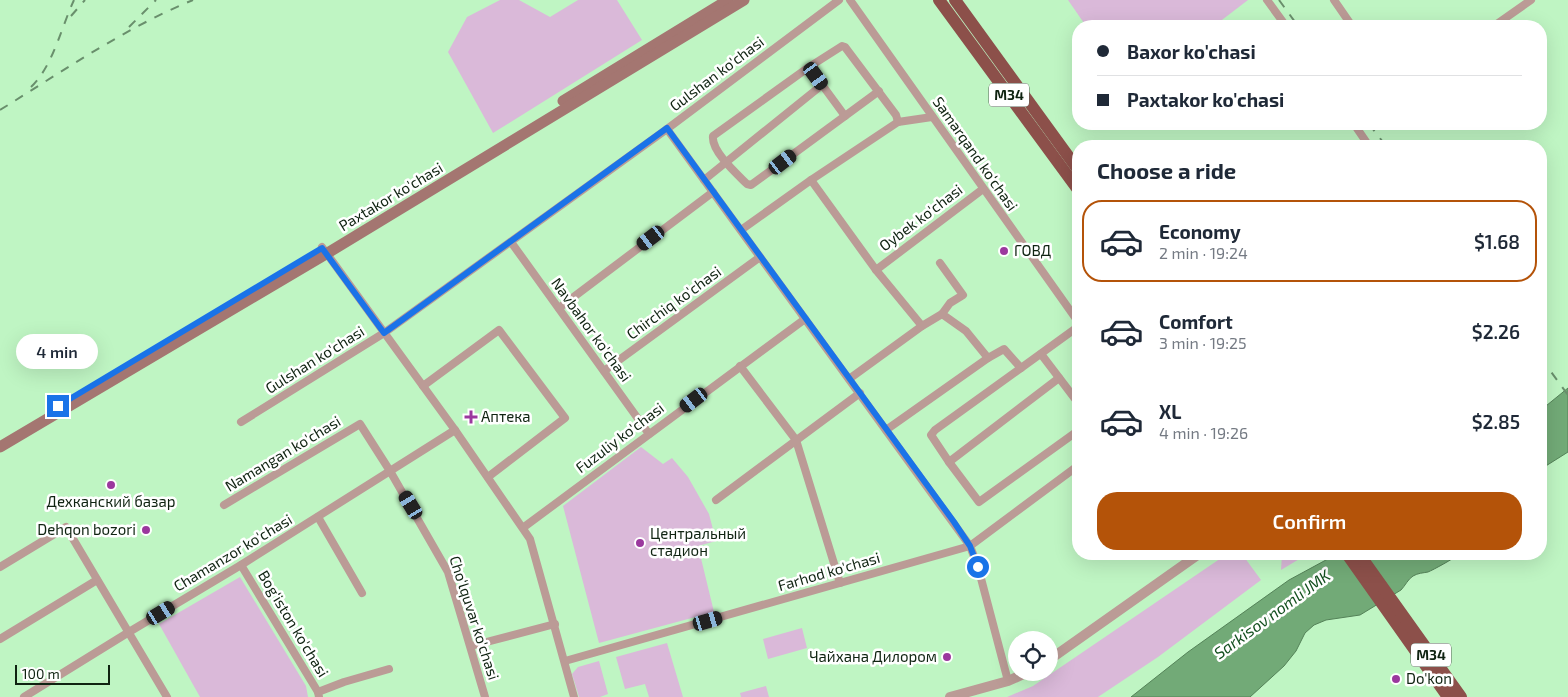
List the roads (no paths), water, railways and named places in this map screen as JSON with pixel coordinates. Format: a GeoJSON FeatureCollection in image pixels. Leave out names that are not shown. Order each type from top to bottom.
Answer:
{"type":"FeatureCollection","features":[{"type":"Feature","properties":{"kind":"highway","name":"M34"},"geometry":{"type":"LineString","coordinates":[[939,0],[1072,181]]}},
{"type":"Feature","properties":{"kind":"highway","name":"M34"},"geometry":{"type":"LineString","coordinates":[[956,0],[1072,161]]}},
{"type":"Feature","properties":{"kind":"highway"},"geometry":{"type":"LineString","coordinates":[[1010,97],[1020,89]]}},
{"type":"Feature","properties":{"kind":"highway","name":"M34"},"geometry":{"type":"LineString","coordinates":[[1351,560],[1461,697]]}},
{"type":"Feature","properties":{"kind":"highway","name":"M34"},"geometry":{"type":"LineString","coordinates":[[1363,560],[1448,697]]}},
{"type":"Feature","properties":{"kind":"main road","name":"Paxtakor ko'chasi"},"geometry":{"type":"LineString","coordinates":[[0,440],[324,251],[728,0]]}},
{"type":"Feature","properties":{"kind":"main road","name":"Paxtakor ko'chasi"},"geometry":{"type":"LineString","coordinates":[[0,448],[324,251],[744,0]]}},
{"type":"Feature","properties":{"kind":"street","name":"Gulshan ko'chasi"},"geometry":{"type":"LineString","coordinates":[[240,422],[384,333],[667,128],[838,0]]}},
{"type":"Feature","properties":{"kind":"street","name":"Samarqand ko‘chasi"},"geometry":{"type":"LineString","coordinates":[[850,0],[1072,315]]}},
{"type":"Feature","properties":{"kind":"street"},"geometry":{"type":"LineString","coordinates":[[1267,0],[1282,20]]}},
{"type":"Feature","properties":{"kind":"street"},"geometry":{"type":"LineString","coordinates":[[1334,0],[1348,20]]}},
{"type":"Feature","properties":{"kind":"street"},"geometry":{"type":"LineString","coordinates":[[1503,20],[1531,0]]}},
{"type":"Feature","properties":{"kind":"street"},"geometry":{"type":"LineString","coordinates":[[879,91],[751,185],[747,184],[727,163],[713,143],[713,136],[809,67],[842,46],[845,47],[879,91],[896,115],[898,122]]}},
{"type":"Feature","properties":{"kind":"street"},"geometry":{"type":"LineString","coordinates":[[809,67],[845,116]]}},
{"type":"Feature","properties":{"kind":"street"},"geometry":{"type":"LineString","coordinates":[[704,180],[822,86]]}},
{"type":"Feature","properties":{"kind":"street"},"geometry":{"type":"LineString","coordinates":[[741,230],[811,180],[898,122],[932,117]]}},
{"type":"Feature","properties":{"kind":"street"},"geometry":{"type":"LineString","coordinates":[[667,128],[970,546],[978,567],[1008,681],[950,697]]}},
{"type":"Feature","properties":{"kind":"street"},"geometry":{"type":"LineString","coordinates":[[811,180],[876,270],[922,326]]}},
{"type":"Feature","properties":{"kind":"street","name":"Oybek ko'chasi"},"geometry":{"type":"LineString","coordinates":[[876,270],[983,190]]}},
{"type":"Feature","properties":{"kind":"street"},"geometry":{"type":"LineString","coordinates":[[558,308],[713,192]]}},
{"type":"Feature","properties":{"kind":"street","name":"Navbahor ko'chasi"},"geometry":{"type":"LineString","coordinates":[[511,242],[649,434]]}},
{"type":"Feature","properties":{"kind":"street"},"geometry":{"type":"LineString","coordinates":[[324,251],[524,527],[530,539],[574,697]]}},
{"type":"Feature","properties":{"kind":"street","name":"Chirchiq ko'chasi"},"geometry":{"type":"LineString","coordinates":[[604,371],[760,257]]}},
{"type":"Feature","properties":{"kind":"street"},"geometry":{"type":"LineString","coordinates":[[849,379],[922,326],[942,314],[950,303],[963,295],[940,263]]}},
{"type":"Feature","properties":{"kind":"street"},"geometry":{"type":"LineString","coordinates":[[942,314],[966,331],[988,358]]}},
{"type":"Feature","properties":{"kind":"street","name":"Fuzuliy ko'chasi"},"geometry":{"type":"LineString","coordinates":[[524,527],[806,318]]}},
{"type":"Feature","properties":{"kind":"street"},"geometry":{"type":"LineString","coordinates":[[423,386],[499,330],[565,418],[488,477]]}},
{"type":"Feature","properties":{"kind":"street"},"geometry":{"type":"LineString","coordinates":[[1072,330],[935,430],[932,436],[979,502],[1072,435]]}},
{"type":"Feature","properties":{"kind":"street"},"geometry":{"type":"LineString","coordinates":[[886,430],[988,358],[1004,349],[1021,368]]}},
{"type":"Feature","properties":{"kind":"street"},"geometry":{"type":"LineString","coordinates":[[1041,354],[1072,395]]}},
{"type":"Feature","properties":{"kind":"street"},"geometry":{"type":"LineString","coordinates":[[740,366],[796,440],[840,584]]}},
{"type":"Feature","properties":{"kind":"street"},"geometry":{"type":"LineString","coordinates":[[949,462],[1059,378]]}},
{"type":"Feature","properties":{"kind":"street"},"geometry":{"type":"LineString","coordinates":[[716,500],[860,393]]}},
{"type":"Feature","properties":{"kind":"street","name":"Namangan ko'chasi"},"geometry":{"type":"LineString","coordinates":[[224,505],[360,424],[390,471]]}},
{"type":"Feature","properties":{"kind":"street","name":"Chamanzor ko'chasi"},"geometry":{"type":"LineString","coordinates":[[24,697],[241,565],[455,430]]}},
{"type":"Feature","properties":{"kind":"street","name":"Farhod ko'chasi"},"geometry":{"type":"LineString","coordinates":[[565,661],[970,546],[1072,470]]}},
{"type":"Feature","properties":{"kind":"street","name":"Cho‘lquvar ko'chasi"},"geometry":{"type":"LineString","coordinates":[[390,471],[448,572],[485,697]]}},
{"type":"Feature","properties":{"kind":"street"},"geometry":{"type":"LineString","coordinates":[[318,516],[362,593]]}},
{"type":"Feature","properties":{"kind":"street"},"geometry":{"type":"LineString","coordinates":[[0,567],[66,527],[167,697]]}},
{"type":"Feature","properties":{"kind":"street"},"geometry":{"type":"LineString","coordinates":[[1058,654],[1191,560]]}},
{"type":"Feature","properties":{"kind":"street","name":"Bog‘iston ko'chasi"},"geometry":{"type":"LineString","coordinates":[[241,565],[319,695]]}},
{"type":"Feature","properties":{"kind":"street"},"geometry":{"type":"LineString","coordinates":[[0,639],[97,580]]}},
{"type":"Feature","properties":{"kind":"street"},"geometry":{"type":"LineString","coordinates":[[471,646],[555,624]]}},
{"type":"Feature","properties":{"kind":"street"},"geometry":{"type":"LineString","coordinates":[[319,695],[344,682],[389,669]]}},
{"type":"Feature","properties":{"kind":"water"},"geometry":{"type":"Polygon","coordinates":[[[1568,388],[1568,452],[1547,465],[1547,405],[1568,388]]]}},
{"type":"Feature","properties":{"kind":"water","name":"Sarkisov nomli JMK"},"geometry":{"type":"Polygon","coordinates":[[[1326,560],[1450,560],[1431,571],[1413,576],[1401,590],[1360,615],[1326,620],[1314,625],[1305,633],[1296,651],[1284,666],[1250,697],[1131,697],[1188,652],[1289,580],[1326,560]]]}},
{"type":"Feature","properties":{"kind":"railway"},"geometry":{"type":"LineString","coordinates":[[31,87],[51,58],[74,0]]}},
{"type":"Feature","properties":{"kind":"railway"},"geometry":{"type":"LineString","coordinates":[[71,16],[85,0]]}},
{"type":"Feature","properties":{"kind":"railway"},"geometry":{"type":"LineString","coordinates":[[129,27],[156,0]]}},
{"type":"Feature","properties":{"kind":"railway"},"geometry":{"type":"LineString","coordinates":[[0,110],[119,37],[193,0]]}},
{"type":"Feature","properties":{"kind":"railway"},"geometry":{"type":"LineString","coordinates":[[1279,0],[1294,20]]}},
{"type":"Feature","properties":{"kind":"railway"},"geometry":{"type":"LineString","coordinates":[[1374,130],[1381,140]]}},
{"type":"Feature","properties":{"kind":"railway"},"geometry":{"type":"LineString","coordinates":[[1547,366],[1568,395]]}},
{"type":"Feature","properties":{"kind":"place","name":"ГОВД"},"geometry":{"type":"Point","coordinates":[1004,251]}},
{"type":"Feature","properties":{"kind":"place","name":"Аптека"},"geometry":{"type":"Point","coordinates":[471,417]}},
{"type":"Feature","properties":{"kind":"place","name":"Дехканский базар"},"geometry":{"type":"Point","coordinates":[111,485]}},
{"type":"Feature","properties":{"kind":"place","name":"Dehqon bozori"},"geometry":{"type":"Point","coordinates":[146,530]}},
{"type":"Feature","properties":{"kind":"place","name":"Центральный стадион"},"geometry":{"type":"Point","coordinates":[640,543]}},
{"type":"Feature","properties":{"kind":"place","name":"Чайхана Дилором"},"geometry":{"type":"Point","coordinates":[947,657]}},
{"type":"Feature","properties":{"kind":"place","name":"Do'kon"},"geometry":{"type":"Point","coordinates":[1396,679]}}]}
